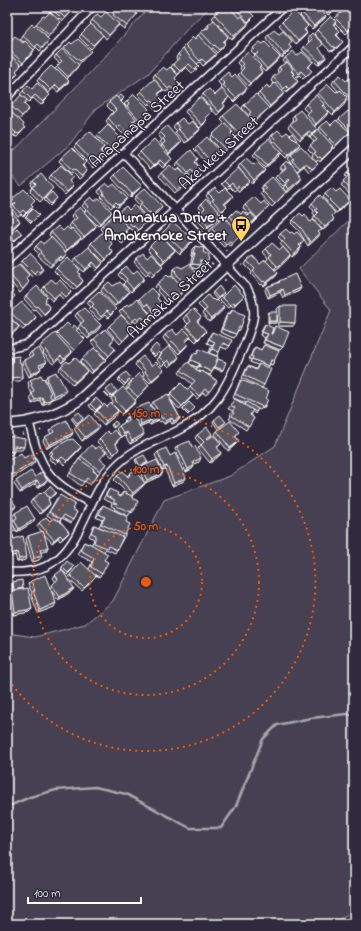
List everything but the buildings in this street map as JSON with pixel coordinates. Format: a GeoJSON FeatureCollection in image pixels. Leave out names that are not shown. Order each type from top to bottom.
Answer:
{"type":"FeatureCollection","features":[{"type":"Feature","properties":{"kind":"street"},"geometry":{"type":"LineString","coordinates":[[7,97],[92,7]]}},
{"type":"Feature","properties":{"kind":"street","name":"Anapanapa Street"},"geometry":{"type":"LineString","coordinates":[[7,260],[283,7]]}},
{"type":"Feature","properties":{"kind":"street","name":"Akeukeu Street"},"geometry":{"type":"LineString","coordinates":[[7,348],[25,345],[39,335],[354,46]]}},
{"type":"Feature","properties":{"kind":"street","name":"Aumakua Street"},"geometry":{"type":"LineString","coordinates":[[7,424],[30,422],[56,413],[78,401],[354,149]]}},
{"type":"Feature","properties":{"kind":"street"},"geometry":{"type":"LineString","coordinates":[[7,572],[26,572],[36,570],[54,562],[68,550],[76,537],[91,503],[110,471],[126,456],[145,445],[177,431],[195,420],[213,405],[228,383],[250,332],[254,314],[252,300],[247,288],[124,153]]}},
{"type":"Feature","properties":{"kind":"street"},"geometry":{"type":"LineString","coordinates":[[30,422],[40,459],[49,474],[65,489],[91,503]]}},
{"type":"Feature","properties":{"kind":"street"},"geometry":{"type":"LineString","coordinates":[[350,924],[354,921]]}},
{"type":"Feature","properties":{"kind":"shaded area"},"geometry":{"type":"Polygon","coordinates":[[[149,7],[210,7],[189,27],[148,74],[96,109],[70,144],[21,186],[7,171],[7,158],[100,62],[149,7]]]}},
{"type":"Feature","properties":{"kind":"shaded area"},"geometry":{"type":"Polygon","coordinates":[[[353,216],[354,910],[332,924],[7,924],[7,633],[35,637],[85,624],[113,601],[164,500],[230,476],[275,446],[331,310],[299,269],[353,216]]]}},
{"type":"Feature","properties":{"kind":"waterway"},"geometry":{"type":"LineString","coordinates":[[7,807],[30,797],[56,790],[95,787],[126,794],[190,828],[221,828],[236,806],[263,739],[277,725],[311,718],[347,714],[354,715]]}},
{"type":"Feature","properties":{"kind":"place","name":"Aumakua Drive + Amokemoke Street"},"geometry":{"type":"Point","coordinates":[241,242]}}]}
